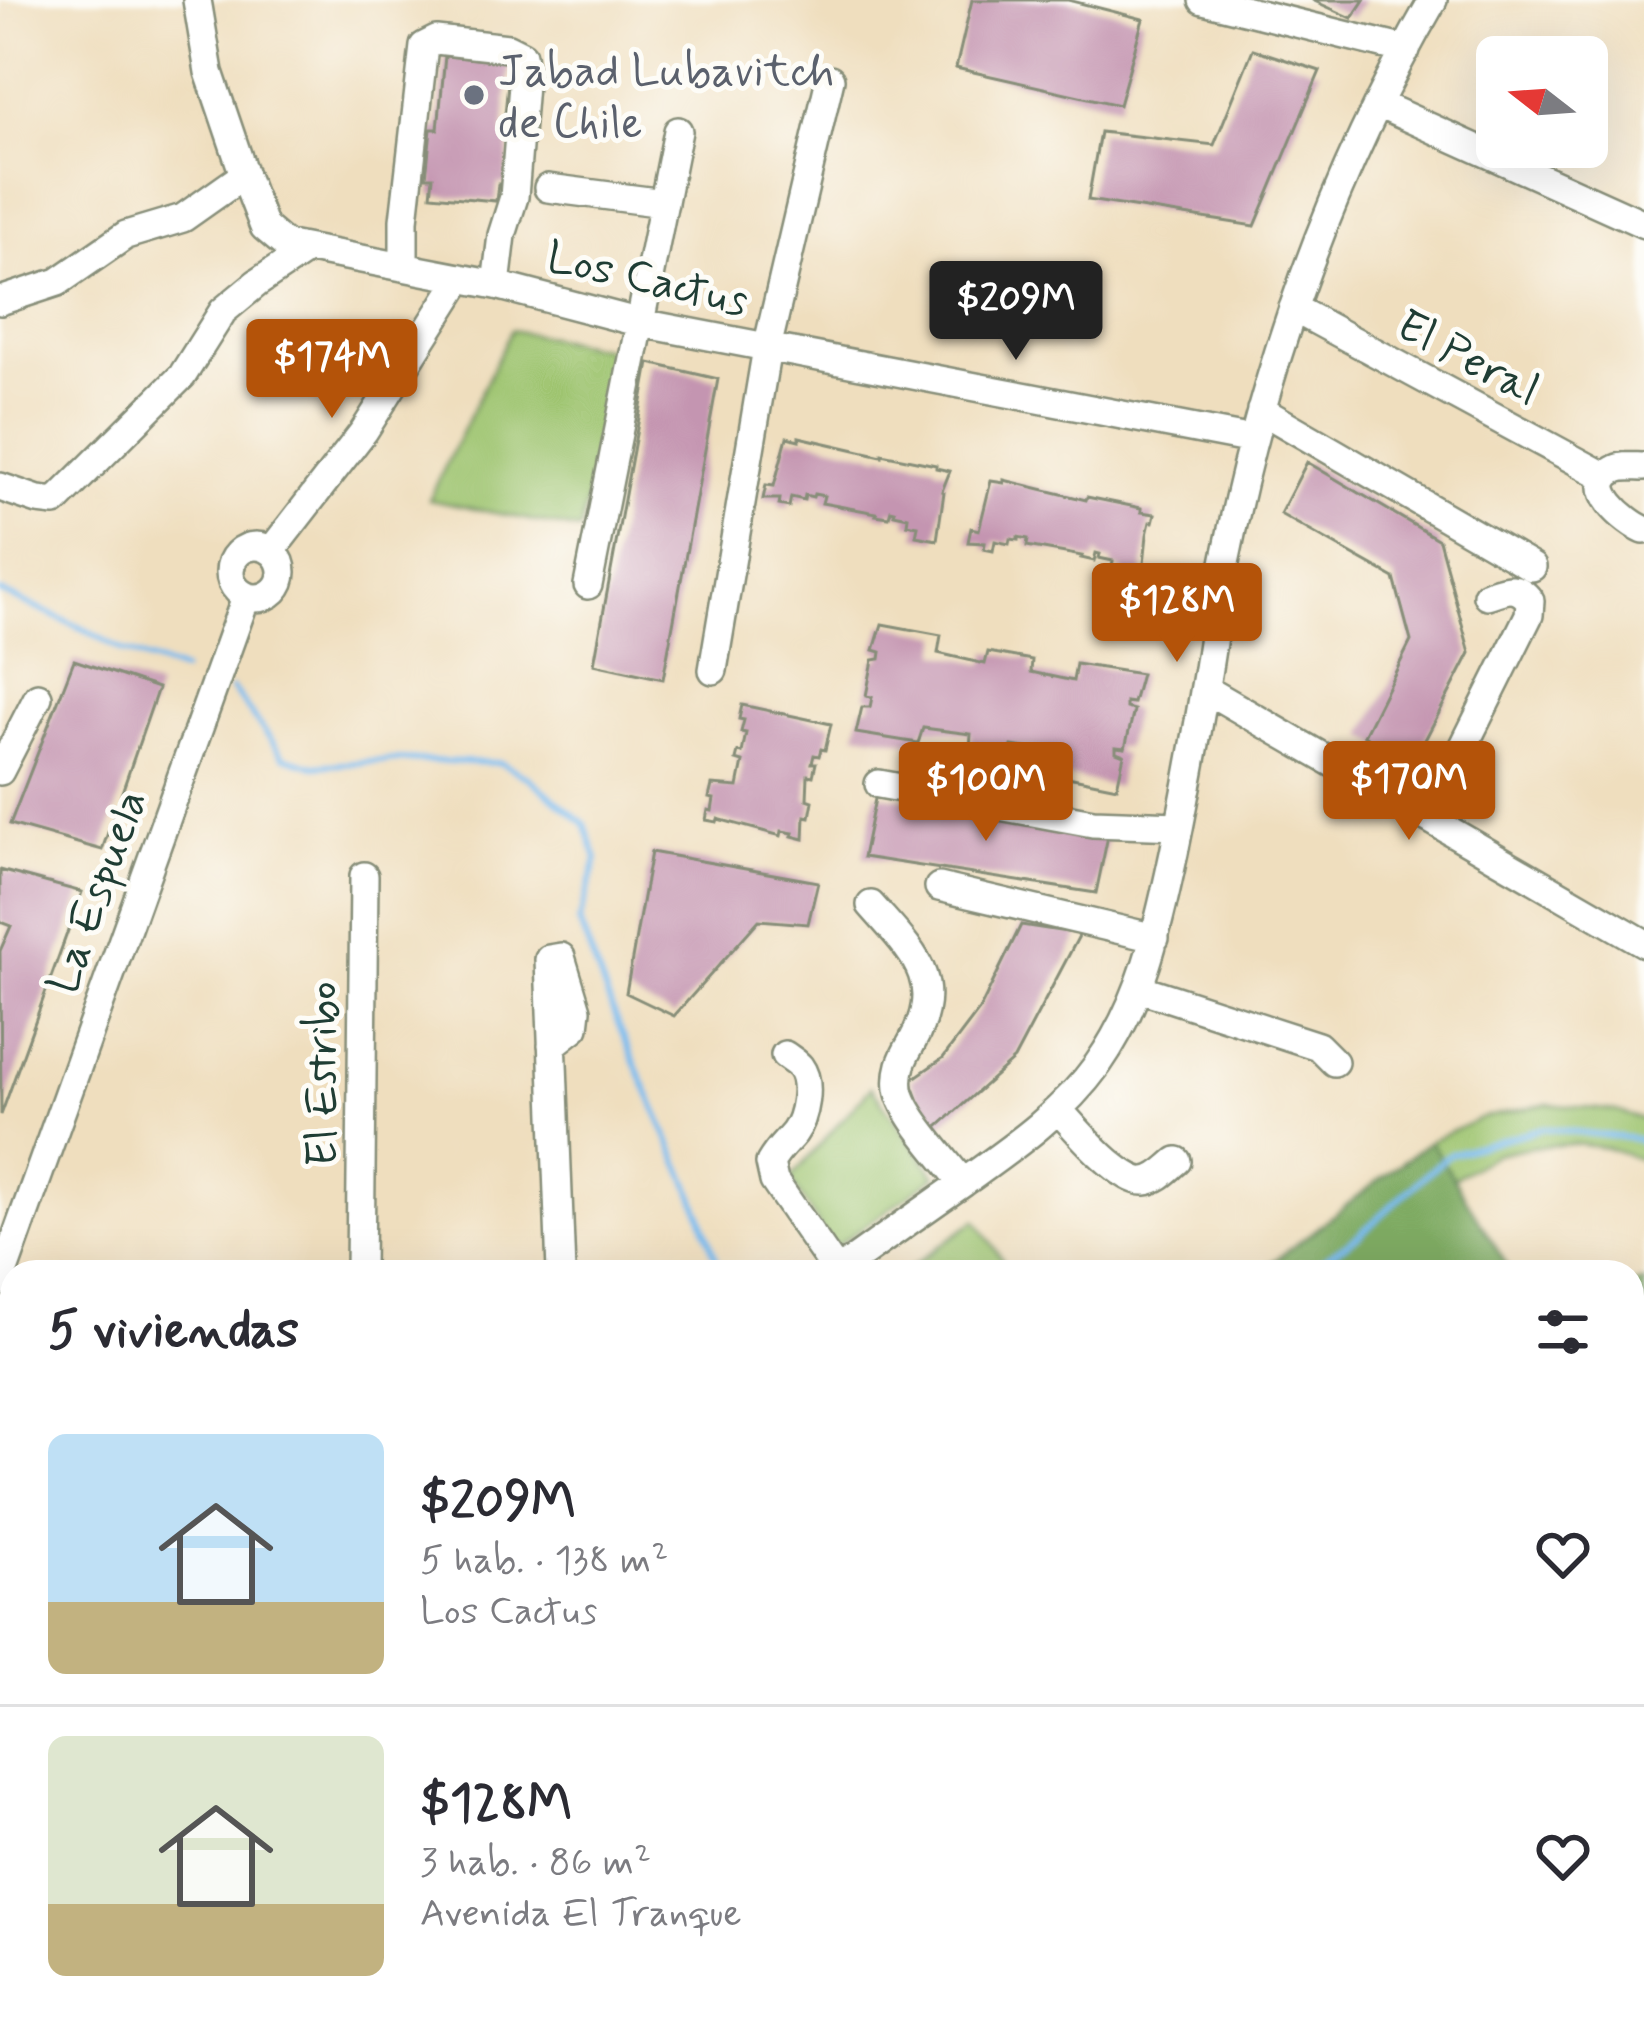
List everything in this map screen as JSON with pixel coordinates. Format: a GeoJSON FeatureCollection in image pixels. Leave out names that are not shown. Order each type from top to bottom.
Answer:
{"type":"FeatureCollection","features":[{"type":"Feature","properties":{"kind":"street","name":"Los Cactus"},"geometry":{"type":"LineString","coordinates":[[197,0],[209,72],[244,175],[260,219],[270,235],[284,244],[496,284],[641,323],[1252,440]]}},
{"type":"Feature","properties":{"kind":"street"},"geometry":{"type":"LineString","coordinates":[[1203,0],[1406,50]]}},
{"type":"Feature","properties":{"kind":"street"},"geometry":{"type":"LineString","coordinates":[[854,1260],[1028,1137],[1058,1109],[1107,1050],[1139,988],[1179,826],[1224,564],[1252,440],[1293,308],[1347,171],[1433,0]]}},
{"type":"Feature","properties":{"kind":"street"},"geometry":{"type":"LineString","coordinates":[[404,266],[404,220],[424,46],[436,40],[508,48],[522,55],[524,72],[514,197],[502,236],[496,284]]}},
{"type":"Feature","properties":{"kind":"street"},"geometry":{"type":"LineString","coordinates":[[713,670],[767,348],[830,79]]}},
{"type":"Feature","properties":{"kind":"street"},"geometry":{"type":"LineString","coordinates":[[1378,104],[1644,224]]}},
{"type":"Feature","properties":{"kind":"street"},"geometry":{"type":"LineString","coordinates":[[588,585],[678,130]]}},
{"type":"Feature","properties":{"kind":"street"},"geometry":{"type":"LineString","coordinates":[[0,301],[58,282],[126,235],[183,218],[244,175]]}},
{"type":"Feature","properties":{"kind":"street"},"geometry":{"type":"LineString","coordinates":[[548,188],[664,203]]}},
{"type":"Feature","properties":{"kind":"street"},"geometry":{"type":"LineString","coordinates":[[0,487],[55,502],[182,376],[223,311],[308,249]]}},
{"type":"Feature","properties":{"kind":"street","name":"La Espuela"},"geometry":{"type":"LineString","coordinates":[[8,1260],[246,597],[233,584],[231,566],[249,547],[271,551],[364,431],[461,278]]}},
{"type":"Feature","properties":{"kind":"street","name":"El Peral"},"geometry":{"type":"LineString","coordinates":[[1293,308],[1606,477]]}},
{"type":"Feature","properties":{"kind":"street"},"geometry":{"type":"LineString","coordinates":[[1261,410],[1532,567]]}},
{"type":"Feature","properties":{"kind":"street"},"geometry":{"type":"LineString","coordinates":[[1644,467],[1619,467],[1606,477],[1603,489],[1630,524],[1644,530]]}},
{"type":"Feature","properties":{"kind":"street"},"geometry":{"type":"LineString","coordinates":[[1428,818],[1529,615],[1530,602],[1516,589],[1486,595]]}},
{"type":"Feature","properties":{"kind":"street"},"geometry":{"type":"LineString","coordinates":[[1205,689],[1644,943]]}},
{"type":"Feature","properties":{"kind":"street"},"geometry":{"type":"LineString","coordinates":[[0,771],[38,697]]}},
{"type":"Feature","properties":{"kind":"street"},"geometry":{"type":"LineString","coordinates":[[879,784],[1093,823],[1179,826]]}},
{"type":"Feature","properties":{"kind":"street","name":"El Estribo"},"geometry":{"type":"LineString","coordinates":[[360,1260],[364,877]]}},
{"type":"Feature","properties":{"kind":"street"},"geometry":{"type":"LineString","coordinates":[[939,887],[1155,938]]}},
{"type":"Feature","properties":{"kind":"street"},"geometry":{"type":"LineString","coordinates":[[872,905],[917,959],[926,982],[922,1022],[900,1064],[901,1098],[963,1183]]}},
{"type":"Feature","properties":{"kind":"street"},"geometry":{"type":"LineString","coordinates":[[1139,988],[1318,1046],[1334,1062]]}},
{"type":"Feature","properties":{"kind":"street"},"geometry":{"type":"LineString","coordinates":[[552,1045],[561,1260]]}},
{"type":"Feature","properties":{"kind":"street"},"geometry":{"type":"LineString","coordinates":[[785,1055],[802,1069],[807,1086],[796,1131],[770,1163],[774,1181],[829,1260]]}},
{"type":"Feature","properties":{"kind":"street"},"geometry":{"type":"LineString","coordinates":[[1058,1109],[1091,1148],[1135,1181],[1157,1177],[1177,1161]]}},
{"type":"Feature","properties":{"kind":"green space"},"geometry":{"type":"Polygon","coordinates":[[[511,330],[620,351],[580,530],[429,500],[511,330]]]}},
{"type":"Feature","properties":{"kind":"green space"},"geometry":{"type":"Polygon","coordinates":[[[871,1087],[936,1176],[833,1248],[790,1179],[871,1087]]]}},
{"type":"Feature","properties":{"kind":"green space"},"geometry":{"type":"Polygon","coordinates":[[[1547,1104],[1617,1111],[1644,1120],[1644,1161],[1575,1144],[1496,1154],[1406,1212],[1289,1260],[1276,1260],[1430,1141],[1482,1118],[1547,1104]]]}},
{"type":"Feature","properties":{"kind":"green space"},"geometry":{"type":"Polygon","coordinates":[[[1430,1141],[1504,1260],[1276,1260],[1430,1141]]]}},
{"type":"Feature","properties":{"kind":"green space"},"geometry":{"type":"Polygon","coordinates":[[[976,1220],[1002,1260],[921,1260],[976,1220]]]}},
{"type":"Feature","properties":{"kind":"building"},"geometry":{"type":"Polygon","coordinates":[[[972,0],[1068,0],[1143,19],[1119,105],[956,68],[972,0]]]}},
{"type":"Feature","properties":{"kind":"building"},"geometry":{"type":"Polygon","coordinates":[[[1312,0],[1364,0],[1352,18],[1312,0]]]}},
{"type":"Feature","properties":{"kind":"building"},"geometry":{"type":"Polygon","coordinates":[[[1253,49],[1320,71],[1255,226],[1088,200],[1100,132],[1214,145],[1253,49]]]}},
{"type":"Feature","properties":{"kind":"building","name":"Jabad Lubavitch de Chile"},"geometry":{"type":"Polygon","coordinates":[[[445,56],[510,62],[503,135],[510,136],[506,184],[498,184],[496,201],[431,195],[433,177],[426,177],[431,129],[438,129],[445,56]]]}},
{"type":"Feature","properties":{"kind":"building"},"geometry":{"type":"Polygon","coordinates":[[[649,363],[718,379],[663,679],[594,664],[649,363]]]}},
{"type":"Feature","properties":{"kind":"building"},"geometry":{"type":"Polygon","coordinates":[[[787,437],[950,471],[942,491],[937,540],[916,536],[918,526],[907,524],[908,517],[891,510],[889,517],[876,515],[822,503],[824,496],[814,494],[805,495],[804,500],[791,497],[789,507],[779,505],[780,499],[763,499],[766,485],[774,486],[787,437]]]}},
{"type":"Feature","properties":{"kind":"building"},"geometry":{"type":"Polygon","coordinates":[[[1307,462],[1439,540],[1470,653],[1412,765],[1364,735],[1411,641],[1394,578],[1280,514],[1307,462]]]}},
{"type":"Feature","properties":{"kind":"building"},"geometry":{"type":"Polygon","coordinates":[[[991,481],[1155,514],[1147,535],[1142,583],[1121,579],[1123,569],[1112,567],[1113,561],[1096,553],[1094,561],[1027,546],[1028,539],[1018,537],[1009,544],[995,541],[993,551],[984,549],[985,543],[968,542],[971,528],[979,530],[991,481]]]}},
{"type":"Feature","properties":{"kind":"building"},"geometry":{"type":"Polygon","coordinates":[[[882,624],[941,635],[938,653],[985,664],[988,652],[1032,660],[1031,672],[1073,681],[1076,664],[1141,674],[1133,703],[1126,702],[1126,708],[1134,710],[1125,748],[1116,747],[1124,755],[1117,787],[1053,774],[1056,753],[1012,746],[1009,755],[970,750],[971,734],[923,728],[918,743],[856,733],[862,707],[870,707],[872,697],[866,696],[873,660],[880,659],[881,652],[874,650],[882,624]]]}},
{"type":"Feature","properties":{"kind":"building"},"geometry":{"type":"Polygon","coordinates":[[[74,660],[158,688],[102,850],[10,824],[74,660]]]}},
{"type":"Feature","properties":{"kind":"building"},"geometry":{"type":"Polygon","coordinates":[[[742,705],[831,724],[825,750],[814,755],[813,776],[808,775],[807,799],[813,801],[810,817],[805,816],[804,839],[793,833],[782,831],[781,836],[706,820],[708,810],[712,811],[712,785],[738,787],[743,762],[736,760],[746,733],[741,732],[744,720],[739,719],[742,705]]]}},
{"type":"Feature","properties":{"kind":"building"},"geometry":{"type":"Polygon","coordinates":[[[876,794],[1109,831],[1096,893],[863,857],[876,794]]]}},
{"type":"Feature","properties":{"kind":"building"},"geometry":{"type":"Polygon","coordinates":[[[651,852],[818,882],[808,924],[759,920],[674,1016],[626,993],[651,852]]]}},
{"type":"Feature","properties":{"kind":"building"},"geometry":{"type":"Polygon","coordinates":[[[0,870],[82,892],[1,1115],[0,951],[11,926],[0,922],[0,870]]]}},
{"type":"Feature","properties":{"kind":"building"},"geometry":{"type":"Polygon","coordinates":[[[1021,925],[1080,934],[1014,1059],[931,1133],[911,1080],[943,1058],[980,1009],[1021,925]]]}},
{"type":"Feature","properties":{"kind":"waterway"},"geometry":{"type":"LineString","coordinates":[[0,592],[123,651],[182,671]]}},
{"type":"Feature","properties":{"kind":"waterway"},"geometry":{"type":"LineString","coordinates":[[232,689],[284,757],[314,766],[395,760],[501,763],[529,778],[585,824],[597,859],[579,922],[614,1015],[694,1196],[716,1260]]}},
{"type":"Feature","properties":{"kind":"waterway"},"geometry":{"type":"LineString","coordinates":[[1323,1260],[1358,1236],[1449,1154],[1543,1128],[1644,1143]]}},
{"type":"Feature","properties":{"kind":"place","name":"Jabad Lubavitch de Chile"},"geometry":{"type":"Point","coordinates":[474,95]}}]}
